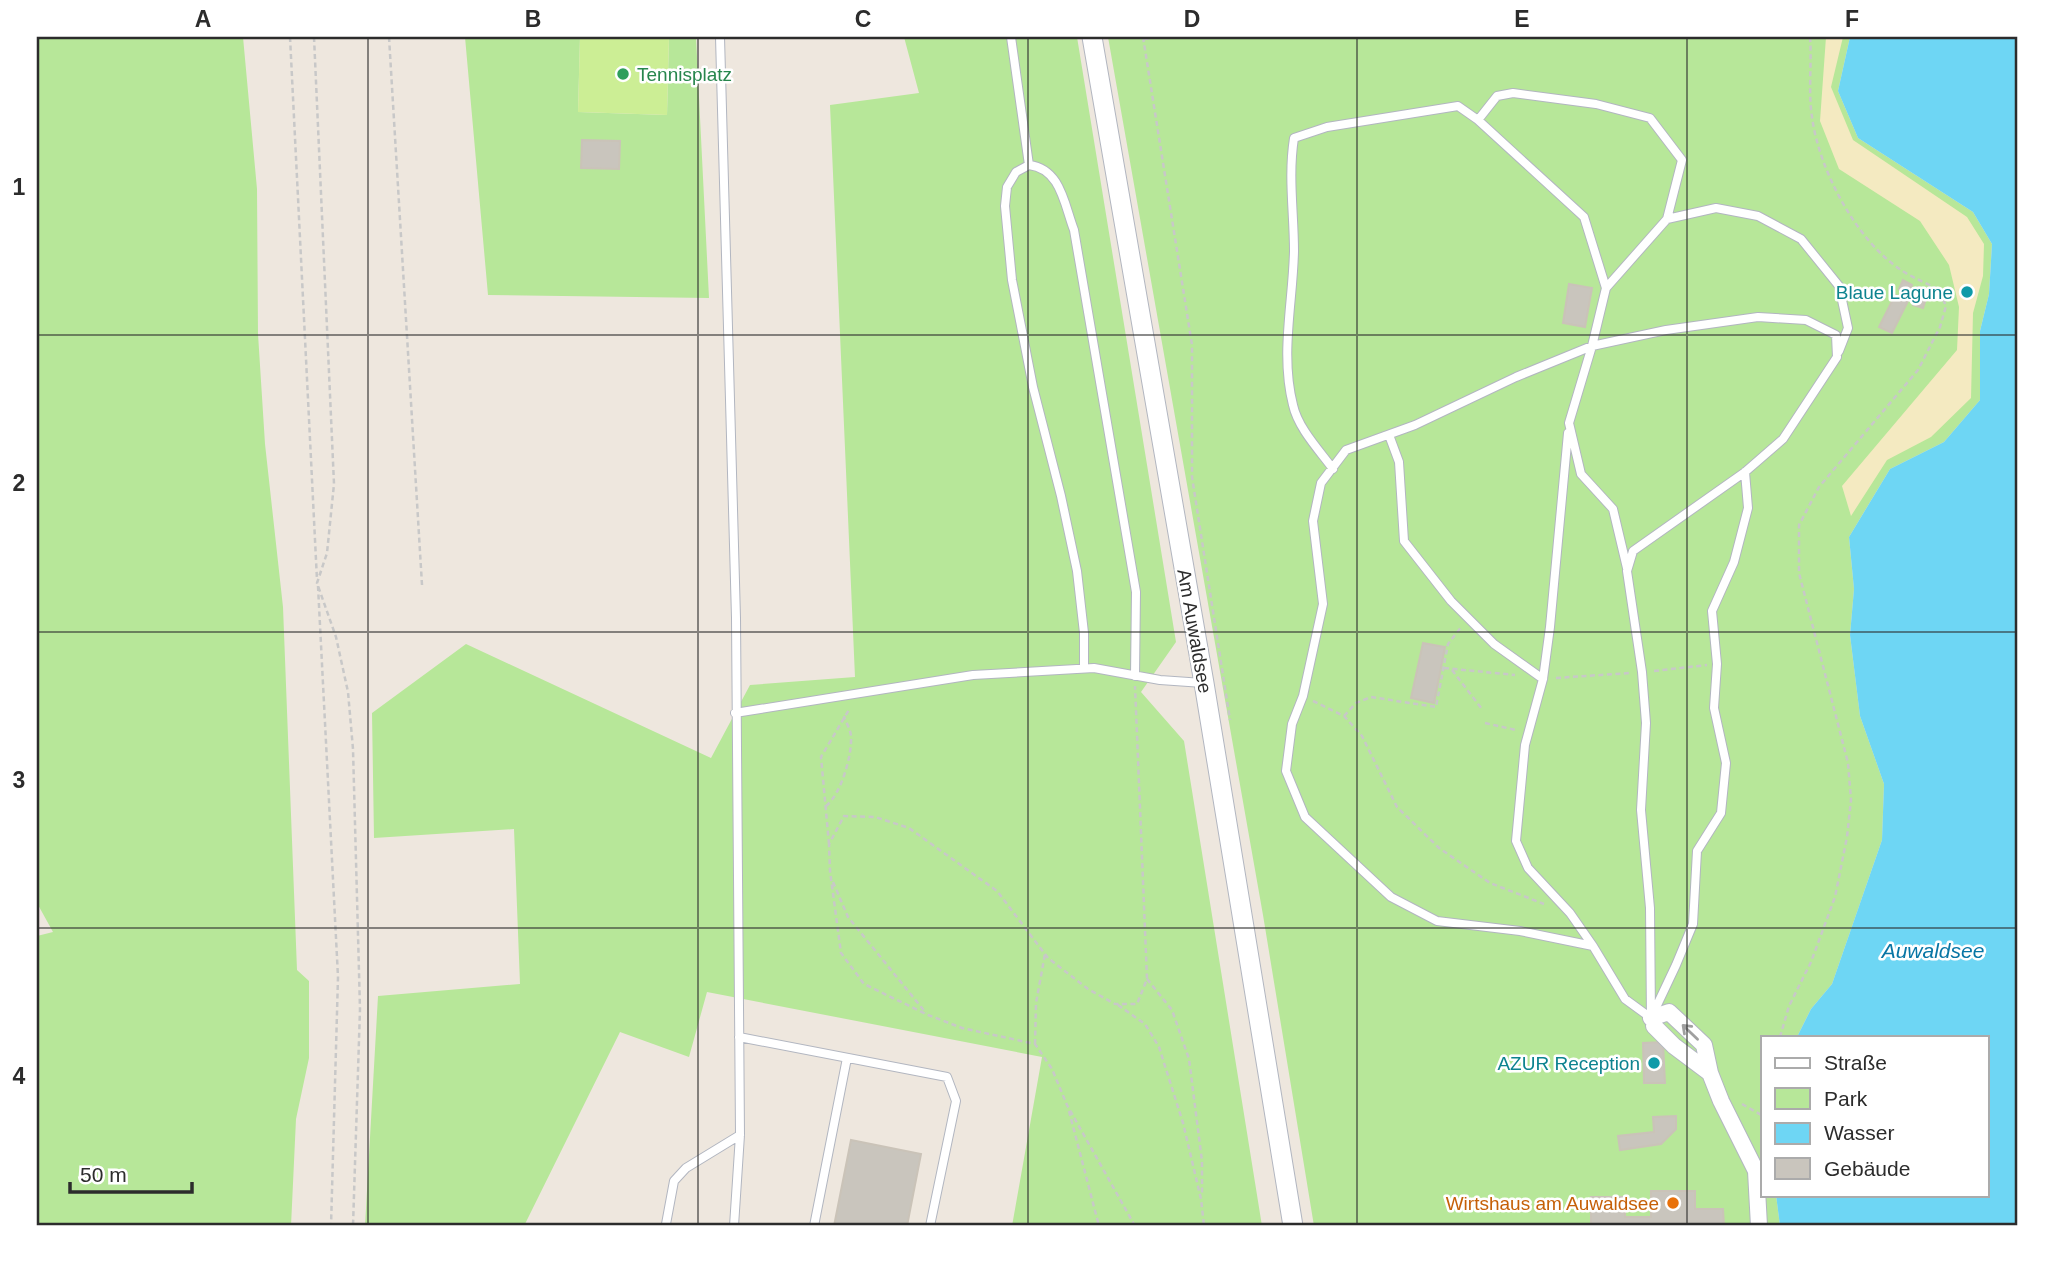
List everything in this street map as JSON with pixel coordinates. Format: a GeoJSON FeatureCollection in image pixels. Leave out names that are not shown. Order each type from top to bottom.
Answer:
{"type":"FeatureCollection","features":[{"type":"Feature","properties":{"kind":"street","name":"Am Auwaldsee"},"geometry":{"type":"LineString","coordinates":[[1092,37],[1204,683],[1293,1226]]}},
{"type":"Feature","properties":{"kind":"street"},"geometry":{"type":"LineString","coordinates":[[1652,1022],[1669,1012],[1704,1045],[1710,1073],[1721,1101],[1756,1171],[1759,1226]]}},
{"type":"Feature","properties":{"kind":"lane"},"geometry":{"type":"LineString","coordinates":[[720,37],[736,618],[740,1135],[734,1226]]}},
{"type":"Feature","properties":{"kind":"lane"},"geometry":{"type":"LineString","coordinates":[[1011,37],[1029,165]]}},
{"type":"Feature","properties":{"kind":"lane"},"geometry":{"type":"LineString","coordinates":[[1478,120],[1497,96],[1513,93],[1596,104],[1650,118],[1682,160],[1667,219],[1606,288],[1569,423],[1550,626],[1543,678],[1525,745],[1516,841],[1528,868],[1570,913],[1625,999],[1652,1022]]}},
{"type":"Feature","properties":{"kind":"lane"},"geometry":{"type":"LineString","coordinates":[[1333,469],[1293,407],[1286,348],[1294,252],[1290,166],[1294,138],[1327,127],[1458,106],[1478,120],[1584,217],[1606,288]]}},
{"type":"Feature","properties":{"kind":"lane"},"geometry":{"type":"LineString","coordinates":[[1084,668],[1084,633],[1077,570],[1033,387],[1012,279],[1005,206],[1007,187],[1016,172],[1029,165],[1043,166],[1054,177],[1074,230],[1136,592],[1135,676]]}},
{"type":"Feature","properties":{"kind":"lane"},"geometry":{"type":"LineString","coordinates":[[1627,571],[1633,551],[1745,472],[1783,439],[1837,357],[1847,328],[1839,286],[1801,239],[1758,216],[1716,208],[1667,219]]}},
{"type":"Feature","properties":{"kind":"lane"},"geometry":{"type":"LineString","coordinates":[[1593,946],[1520,931],[1437,921],[1391,897],[1305,817],[1286,771],[1292,724],[1303,696],[1323,604],[1313,521],[1321,483],[1346,450],[1415,425],[1516,377],[1592,346],[1666,330],[1758,317],[1806,320],[1836,335],[1837,357]]}},
{"type":"Feature","properties":{"kind":"lane"},"geometry":{"type":"LineString","coordinates":[[1569,423],[1581,474],[1613,509],[1627,571],[1642,672],[1646,723],[1641,810],[1650,908],[1652,1022]]}},
{"type":"Feature","properties":{"kind":"lane"},"geometry":{"type":"LineString","coordinates":[[1388,435],[1399,462],[1404,541],[1451,601],[1494,645],[1543,678]]}},
{"type":"Feature","properties":{"kind":"lane"},"geometry":{"type":"LineString","coordinates":[[1652,1022],[1693,924],[1697,851],[1721,813],[1726,763],[1714,708],[1717,664],[1712,611],[1734,562],[1748,508],[1745,472]]}},
{"type":"Feature","properties":{"kind":"lane"},"geometry":{"type":"LineString","coordinates":[[735,713],[973,676],[1084,668],[1160,680],[1204,683]]}},
{"type":"Feature","properties":{"kind":"lane"},"geometry":{"type":"LineString","coordinates":[[739,1037],[947,1077],[956,1101],[930,1226]]}},
{"type":"Feature","properties":{"kind":"lane"},"geometry":{"type":"LineString","coordinates":[[814,1226],[847,1058]]}},
{"type":"Feature","properties":{"kind":"lane"},"geometry":{"type":"LineString","coordinates":[[666,1224],[674,1181],[686,1168],[740,1135]]}},
{"type":"Feature","properties":{"kind":"path"},"geometry":{"type":"LineString","coordinates":[[290,37],[338,977],[331,1226]]}},
{"type":"Feature","properties":{"kind":"path"},"geometry":{"type":"LineString","coordinates":[[314,37],[334,484],[327,553],[317,583],[336,637],[348,692],[353,750],[360,1009],[353,1226]]}},
{"type":"Feature","properties":{"kind":"path"},"geometry":{"type":"LineString","coordinates":[[389,37],[422,585]]}},
{"type":"Feature","properties":{"kind":"path"},"geometry":{"type":"LineString","coordinates":[[1155,37],[1143,38],[1192,345],[1192,477],[1230,724]]}},
{"type":"Feature","properties":{"kind":"path"},"geometry":{"type":"LineString","coordinates":[[1780,1036],[1789,1006],[1811,962],[1835,897],[1851,800],[1848,763],[1799,573],[1799,525],[1819,487],[1918,370],[1940,327],[1946,306],[1939,290],[1901,270],[1868,240],[1835,191],[1819,154],[1811,115],[1810,37]]}},
{"type":"Feature","properties":{"kind":"path"},"geometry":{"type":"LineString","coordinates":[[1344,716],[1356,703],[1371,697],[1436,707],[1448,644],[1456,631],[1469,619]]}},
{"type":"Feature","properties":{"kind":"path"},"geometry":{"type":"LineString","coordinates":[[1444,668],[1543,678],[1717,664]]}},
{"type":"Feature","properties":{"kind":"path"},"geometry":{"type":"LineString","coordinates":[[1451,669],[1482,709]]}},
{"type":"Feature","properties":{"kind":"path"},"geometry":{"type":"LineString","coordinates":[[1115,1003],[1137,1004],[1147,979],[1135,676]]}},
{"type":"Feature","properties":{"kind":"path"},"geometry":{"type":"LineString","coordinates":[[864,692],[844,716],[821,757],[830,871],[841,953],[864,984],[928,1015],[962,1028],[1035,1044]]}},
{"type":"Feature","properties":{"kind":"path"},"geometry":{"type":"LineString","coordinates":[[1303,696],[1344,716],[1362,736],[1397,807],[1439,848],[1490,883],[1570,913]]}},
{"type":"Feature","properties":{"kind":"path"},"geometry":{"type":"LineString","coordinates":[[825,807],[831,803],[849,762],[852,735],[844,716]]}},
{"type":"Feature","properties":{"kind":"path"},"geometry":{"type":"LineString","coordinates":[[1485,723],[1528,733]]}},
{"type":"Feature","properties":{"kind":"path"},"geometry":{"type":"LineString","coordinates":[[829,844],[844,816],[875,817],[909,828],[996,891],[1045,954],[1088,989],[1115,1003],[1144,1024],[1159,1047],[1183,1123],[1202,1199]]}},
{"type":"Feature","properties":{"kind":"path"},"geometry":{"type":"LineString","coordinates":[[830,871],[848,917],[928,1015]]}},
{"type":"Feature","properties":{"kind":"path"},"geometry":{"type":"LineString","coordinates":[[1045,954],[1035,1003],[1035,1044],[1052,1069],[1067,1105],[1135,1226]]}},
{"type":"Feature","properties":{"kind":"path"},"geometry":{"type":"LineString","coordinates":[[1147,979],[1172,1010],[1189,1059],[1202,1161],[1204,1226]]}},
{"type":"Feature","properties":{"kind":"path"},"geometry":{"type":"LineString","coordinates":[[1067,1105],[1099,1226]]}},
{"type":"Feature","properties":{"kind":"green space"},"geometry":{"type":"Polygon","coordinates":[[[37,37],[243,37],[257,189],[258,334],[265,444],[283,607],[297,970],[309,981],[309,1058],[296,1119],[291,1226],[37,1226],[37,936],[53,932],[37,903],[37,37]]]}},
{"type":"Feature","properties":{"kind":"green space"},"geometry":{"type":"Polygon","coordinates":[[[465,37],[580,37],[578,112],[667,115],[669,37],[696,37],[709,298],[488,295],[465,37]]]}},
{"type":"Feature","properties":{"kind":"green space","name":"Tennisplatz"},"geometry":{"type":"Polygon","coordinates":[[[580,37],[669,37],[667,115],[578,112],[580,37]]]}},
{"type":"Feature","properties":{"kind":"green space"},"geometry":{"type":"Polygon","coordinates":[[[904,37],[1077,37],[1176,642],[1141,692],[1184,741],[1262,1226],[1012,1226],[1042,1057],[707,992],[689,1057],[620,1032],[524,1226],[365,1226],[378,996],[520,984],[514,829],[374,838],[372,713],[466,644],[711,758],[750,685],[855,677],[830,105],[919,93],[904,37]]]}},
{"type":"Feature","properties":{"kind":"green space"},"geometry":{"type":"Polygon","coordinates":[[[1108,37],[1850,37],[1838,91],[1858,138],[1973,212],[1992,244],[1989,294],[1980,331],[1980,400],[1944,442],[1890,469],[1849,537],[1854,589],[1850,635],[1860,716],[1884,784],[1882,840],[1832,984],[1811,1009],[1798,1036],[1761,1036],[1761,1196],[1776,1196],[1780,1226],[1314,1226],[1263,915],[1108,37]]]}},
{"type":"Feature","properties":{"kind":"sand","name":"Blaue Lagune"},"geometry":{"type":"Polygon","coordinates":[[[1826,37],[1843,37],[1831,87],[1853,140],[1967,217],[1984,244],[1983,276],[1973,313],[1971,398],[1931,437],[1887,460],[1851,516],[1842,486],[1957,350],[1959,307],[1949,265],[1920,221],[1839,169],[1820,121],[1826,37]]]}},
{"type":"Feature","properties":{"kind":"water","name":"Auwaldsee"},"geometry":{"type":"Polygon","coordinates":[[[1850,37],[2018,37],[2018,1226],[1780,1226],[1776,1196],[1988,1196],[1988,1036],[1798,1036],[1811,1009],[1832,984],[1882,840],[1884,784],[1860,716],[1850,635],[1854,589],[1849,537],[1890,469],[1944,442],[1980,400],[1980,331],[1989,294],[1992,244],[1973,212],[1858,138],[1838,91],[1850,37]]]}},
{"type":"Feature","properties":{"kind":"building"},"geometry":{"type":"Polygon","coordinates":[[[582,140],[620,141],[619,169],[581,168],[582,140]]]}},
{"type":"Feature","properties":{"kind":"building"},"geometry":{"type":"Polygon","coordinates":[[[1903,280],[1912,285],[1909,292],[1899,289],[1903,280]]]}},
{"type":"Feature","properties":{"kind":"building"},"geometry":{"type":"Polygon","coordinates":[[[1569,284],[1592,288],[1585,327],[1563,323],[1569,284]]]}},
{"type":"Feature","properties":{"kind":"building"},"geometry":{"type":"Polygon","coordinates":[[[1918,287],[1929,290],[1923,308],[1913,305],[1918,287]]]}},
{"type":"Feature","properties":{"kind":"building"},"geometry":{"type":"Polygon","coordinates":[[[1895,295],[1908,301],[1892,333],[1879,327],[1895,295]]]}},
{"type":"Feature","properties":{"kind":"building"},"geometry":{"type":"Polygon","coordinates":[[[1423,643],[1445,647],[1434,703],[1411,698],[1423,643]]]}},
{"type":"Feature","properties":{"kind":"building","name":"AZUR Reception"},"geometry":{"type":"Polygon","coordinates":[[[1663,1042],[1665,1083],[1644,1083],[1643,1043],[1663,1042]]]}},
{"type":"Feature","properties":{"kind":"building"},"geometry":{"type":"Polygon","coordinates":[[[1676,1116],[1676,1129],[1661,1144],[1620,1150],[1618,1136],[1654,1132],[1653,1117],[1676,1116]]]}},
{"type":"Feature","properties":{"kind":"building"},"geometry":{"type":"Polygon","coordinates":[[[851,1140],[921,1154],[907,1226],[834,1226],[851,1140]]]}},
{"type":"Feature","properties":{"kind":"building","name":"Wirtshaus am Auwaldsee"},"geometry":{"type":"Polygon","coordinates":[[[1651,1191],[1695,1191],[1695,1209],[1723,1209],[1724,1226],[1591,1226],[1591,1197],[1625,1197],[1625,1217],[1651,1217],[1651,1191]]]}},
{"type":"Feature","properties":{"kind":"place","name":"Tennisplatz"},"geometry":{"type":"Point","coordinates":[623,74]}},
{"type":"Feature","properties":{"kind":"place","name":"Blaue Lagune"},"geometry":{"type":"Point","coordinates":[1967,292]}},
{"type":"Feature","properties":{"kind":"place","name":"AZUR Reception"},"geometry":{"type":"Point","coordinates":[1654,1063]}},
{"type":"Feature","properties":{"kind":"place","name":"Wirtshaus am Auwaldsee"},"geometry":{"type":"Point","coordinates":[1673,1203]}}]}
